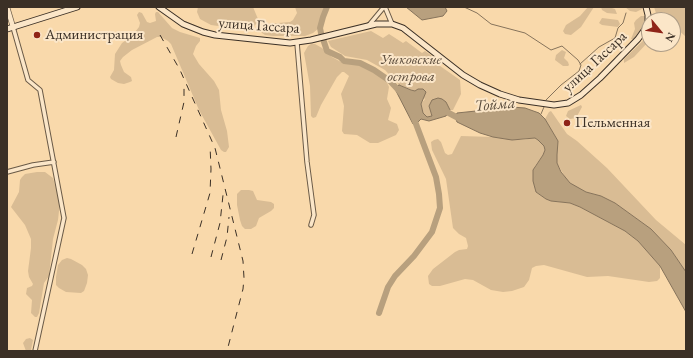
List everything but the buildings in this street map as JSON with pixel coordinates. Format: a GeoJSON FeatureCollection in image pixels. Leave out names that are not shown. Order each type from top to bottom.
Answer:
{"type":"FeatureCollection","features":[{"type":"Feature","properties":{"kind":"main road"},"geometry":{"type":"LineString","coordinates":[[7,29],[77,7]]}},
{"type":"Feature","properties":{"kind":"main road","name":"улица Гассара"},"geometry":{"type":"LineString","coordinates":[[159,7],[183,24],[203,32],[215,35],[297,43],[369,25],[382,23],[392,24],[403,28],[462,75],[480,85],[500,94],[519,100],[559,105],[568,103],[581,95],[638,39],[648,25],[646,7]]}},
{"type":"Feature","properties":{"kind":"street"},"geometry":{"type":"LineString","coordinates":[[7,7],[28,80],[40,90],[64,218],[36,351]]}},
{"type":"Feature","properties":{"kind":"street"},"geometry":{"type":"LineString","coordinates":[[369,25],[384,7],[392,24]]}},
{"type":"Feature","properties":{"kind":"street"},"geometry":{"type":"LineString","coordinates":[[297,43],[307,162],[314,215],[311,225]]}},
{"type":"Feature","properties":{"kind":"street"},"geometry":{"type":"LineString","coordinates":[[7,172],[33,165],[54,162]]}},
{"type":"Feature","properties":{"kind":"green space"},"geometry":{"type":"Polygon","coordinates":[[[198,7],[253,7],[258,19],[257,23],[251,29],[247,30],[211,25],[200,19],[197,12],[198,7]]]}},
{"type":"Feature","properties":{"kind":"green space"},"geometry":{"type":"Polygon","coordinates":[[[295,7],[325,7],[319,28],[313,33],[305,36],[273,36],[262,33],[260,29],[266,24],[290,22],[293,20],[297,13],[295,7]]]}},
{"type":"Feature","properties":{"kind":"green space"},"geometry":{"type":"Polygon","coordinates":[[[588,7],[594,7],[581,27],[571,35],[565,34],[563,31],[566,25],[580,16],[588,7]]]}},
{"type":"Feature","properties":{"kind":"green space"},"geometry":{"type":"Polygon","coordinates":[[[601,7],[615,9],[617,14],[607,13],[602,10],[601,7]]]}},
{"type":"Feature","properties":{"kind":"green space"},"geometry":{"type":"Polygon","coordinates":[[[625,7],[643,7],[636,12],[630,11],[625,7]]]}},
{"type":"Feature","properties":{"kind":"green space"},"geometry":{"type":"Polygon","coordinates":[[[654,7],[686,7],[686,37],[681,32],[681,12],[656,12],[654,7]]]}},
{"type":"Feature","properties":{"kind":"green space"},"geometry":{"type":"Polygon","coordinates":[[[139,12],[142,13],[147,22],[150,23],[156,21],[155,14],[158,12],[172,28],[200,38],[200,41],[193,54],[199,64],[214,81],[219,90],[221,110],[227,131],[229,147],[226,152],[221,150],[199,110],[171,44],[168,41],[161,37],[157,37],[132,50],[123,57],[120,61],[121,65],[124,72],[131,77],[132,81],[124,84],[118,83],[111,79],[110,77],[114,70],[115,54],[122,43],[132,36],[139,27],[140,23],[137,15],[139,12]]]}},
{"type":"Feature","properties":{"kind":"green space"},"geometry":{"type":"Polygon","coordinates":[[[641,16],[641,31],[638,36],[631,39],[635,29],[634,23],[641,16]]]}},
{"type":"Feature","properties":{"kind":"green space"},"geometry":{"type":"Polygon","coordinates":[[[602,18],[618,20],[620,24],[618,27],[602,25],[599,23],[602,18]]]}},
{"type":"Feature","properties":{"kind":"green space","name":"Ушковские острова"},"geometry":{"type":"Polygon","coordinates":[[[371,31],[383,38],[389,34],[403,43],[406,41],[422,53],[425,51],[432,56],[433,61],[460,80],[461,94],[453,110],[450,110],[446,102],[429,106],[432,116],[427,117],[423,113],[421,104],[425,99],[415,91],[399,85],[385,70],[367,60],[345,56],[331,47],[328,41],[371,31]]]}},
{"type":"Feature","properties":{"kind":"green space"},"geometry":{"type":"Polygon","coordinates":[[[641,43],[641,50],[634,57],[624,63],[624,59],[641,43]]]}},
{"type":"Feature","properties":{"kind":"green space"},"geometry":{"type":"Polygon","coordinates":[[[311,44],[315,44],[322,48],[332,57],[341,62],[360,65],[386,80],[389,87],[387,99],[391,108],[388,120],[397,124],[399,130],[396,135],[378,143],[370,143],[357,135],[344,134],[342,131],[344,106],[341,94],[349,76],[344,72],[337,77],[316,117],[313,118],[311,116],[310,86],[304,53],[311,44]]]}},
{"type":"Feature","properties":{"kind":"green space"},"geometry":{"type":"Polygon","coordinates":[[[562,50],[566,52],[564,58],[568,62],[568,66],[563,66],[555,60],[556,55],[562,50]]]}},
{"type":"Feature","properties":{"kind":"green space"},"geometry":{"type":"Polygon","coordinates":[[[581,105],[582,107],[576,118],[570,119],[566,116],[568,111],[581,105]]]}},
{"type":"Feature","properties":{"kind":"green space"},"geometry":{"type":"Polygon","coordinates":[[[551,111],[567,134],[607,168],[656,220],[686,245],[686,272],[671,250],[651,229],[615,203],[601,196],[576,188],[566,179],[557,163],[558,141],[545,119],[551,111]]]}},
{"type":"Feature","properties":{"kind":"green space"},"geometry":{"type":"Polygon","coordinates":[[[461,136],[521,140],[535,138],[538,140],[544,146],[545,150],[535,166],[533,175],[536,192],[551,201],[570,203],[580,207],[625,231],[638,241],[660,266],[660,278],[657,281],[649,282],[608,276],[587,277],[544,265],[532,268],[529,280],[524,287],[512,291],[503,292],[491,290],[473,280],[465,279],[440,286],[432,286],[429,284],[428,276],[433,269],[455,252],[467,249],[468,246],[466,238],[453,228],[446,179],[432,150],[431,142],[438,139],[441,142],[445,153],[448,155],[452,154],[461,136]]]}},
{"type":"Feature","properties":{"kind":"green space"},"geometry":{"type":"Polygon","coordinates":[[[45,172],[53,178],[60,202],[58,220],[53,239],[49,276],[44,283],[39,313],[37,317],[35,317],[31,313],[32,300],[26,294],[27,288],[33,284],[29,277],[28,271],[31,239],[25,225],[11,207],[19,192],[20,180],[22,177],[25,174],[45,172]]]}},
{"type":"Feature","properties":{"kind":"green space"},"geometry":{"type":"Polygon","coordinates":[[[241,190],[253,191],[257,200],[271,202],[274,204],[274,208],[259,218],[256,226],[251,229],[245,229],[240,220],[237,205],[237,194],[241,190]]]}},
{"type":"Feature","properties":{"kind":"green space"},"geometry":{"type":"Polygon","coordinates":[[[67,258],[82,265],[86,269],[88,275],[87,283],[84,291],[81,293],[66,292],[56,285],[58,265],[62,260],[67,258]]]}},
{"type":"Feature","properties":{"kind":"green space"},"geometry":{"type":"Polygon","coordinates":[[[30,338],[33,340],[31,350],[26,351],[23,343],[26,339],[30,338]]]}},
{"type":"Feature","properties":{"kind":"shaded area"},"geometry":{"type":"Polygon","coordinates":[[[406,7],[445,7],[447,11],[443,16],[422,20],[406,7]]]}},
{"type":"Feature","properties":{"kind":"shaded area"},"geometry":{"type":"Polygon","coordinates":[[[399,85],[415,91],[418,89],[423,89],[426,92],[421,104],[423,113],[427,117],[432,116],[429,106],[432,100],[438,98],[446,102],[450,110],[446,116],[429,121],[421,119],[416,124],[413,124],[395,89],[399,85]]]}},
{"type":"Feature","properties":{"kind":"shaded area"},"geometry":{"type":"Polygon","coordinates":[[[498,106],[525,108],[539,113],[545,119],[558,141],[557,163],[561,172],[570,183],[586,192],[601,196],[615,203],[651,229],[671,250],[686,272],[686,312],[660,266],[638,241],[625,231],[580,207],[570,203],[551,201],[536,192],[533,181],[533,170],[545,150],[544,146],[538,140],[535,138],[512,140],[493,137],[480,133],[457,122],[455,117],[457,113],[476,111],[498,106]]]}},
{"type":"Feature","properties":{"kind":"waterway","name":"Тойма"},"geometry":{"type":"LineString","coordinates":[[327,7],[320,28],[327,51],[340,57],[344,61],[360,63],[374,70],[390,81],[402,94]]}},
{"type":"Feature","properties":{"kind":"waterway"},"geometry":{"type":"LineString","coordinates":[[464,7],[477,13],[491,24],[525,33],[551,50],[562,46],[578,60],[581,65],[579,71],[561,85],[546,100]]}},
{"type":"Feature","properties":{"kind":"waterway"},"geometry":{"type":"LineString","coordinates":[[580,64],[599,47],[615,38],[618,28],[623,23],[626,13]]}},
{"type":"Feature","properties":{"kind":"waterway"},"geometry":{"type":"LineString","coordinates":[[541,114],[544,107]]}},
{"type":"Feature","properties":{"kind":"waterway","name":"Тойма"},"geometry":{"type":"LineString","coordinates":[[442,113],[445,111],[462,120]]}},
{"type":"Feature","properties":{"kind":"waterway"},"geometry":{"type":"LineString","coordinates":[[379,313],[388,287],[395,276],[414,256],[432,232],[440,208],[436,177],[413,116]]}},
{"type":"Feature","properties":{"kind":"railway"},"geometry":{"type":"LineString","coordinates":[[160,35],[180,70],[215,148],[243,261],[243,289],[227,351]]}},
{"type":"Feature","properties":{"kind":"railway"},"geometry":{"type":"LineString","coordinates":[[176,137],[184,102],[184,85]]}},
{"type":"Feature","properties":{"kind":"railway"},"geometry":{"type":"LineString","coordinates":[[192,254],[210,193],[210,145]]}},
{"type":"Feature","properties":{"kind":"railway"},"geometry":{"type":"LineString","coordinates":[[211,257],[220,223],[223,195]]}},
{"type":"Feature","properties":{"kind":"railway"},"geometry":{"type":"LineString","coordinates":[[221,260],[227,237],[229,217]]}},
{"type":"Feature","properties":{"kind":"place","name":"Администрация"},"geometry":{"type":"Point","coordinates":[37,35]}},
{"type":"Feature","properties":{"kind":"place","name":"Пельменная"},"geometry":{"type":"Point","coordinates":[567,123]}}]}
